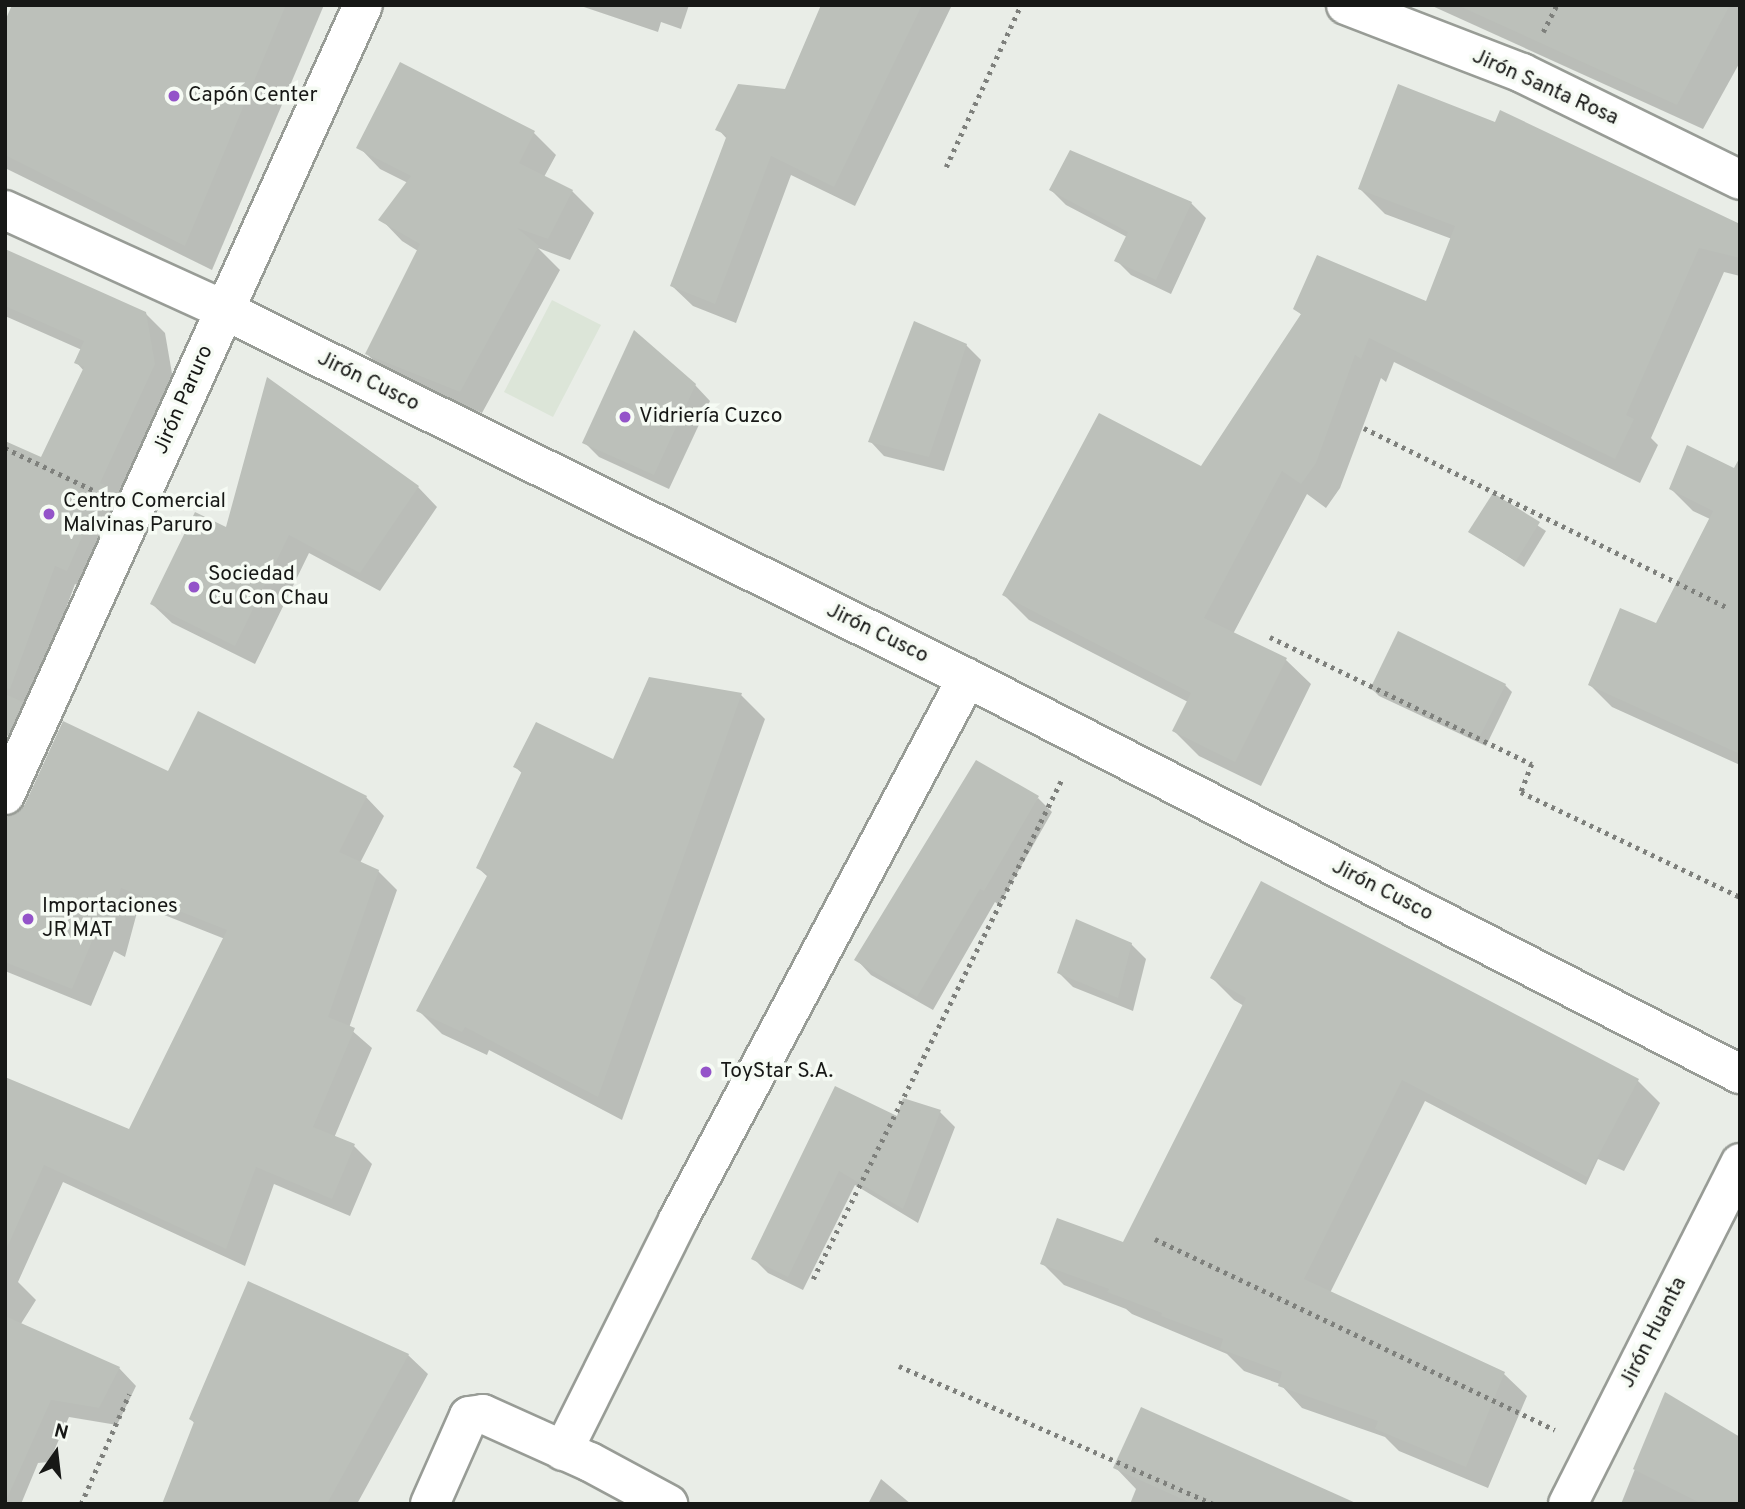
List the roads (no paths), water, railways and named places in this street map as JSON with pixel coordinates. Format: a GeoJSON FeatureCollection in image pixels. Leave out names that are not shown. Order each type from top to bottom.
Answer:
{"type":"FeatureCollection","features":[{"type":"Feature","properties":{"kind":"street","name":"Jirón Paruro"},"geometry":{"type":"LineString","coordinates":[[5,796],[363,5]]}},
{"type":"Feature","properties":{"kind":"street","name":"Jirón Santa Rosa"},"geometry":{"type":"LineString","coordinates":[[1346,5],[1522,73],[1740,180]]}},
{"type":"Feature","properties":{"kind":"street","name":"Jirón Cusco"},"geometry":{"type":"LineString","coordinates":[[5,210],[224,310],[967,678],[1740,1074]]}},
{"type":"Feature","properties":{"kind":"street"},"geometry":{"type":"LineString","coordinates":[[563,1451],[678,1220],[967,678]]}},
{"type":"Feature","properties":{"kind":"street","name":"Jirón Huanta"},"geometry":{"type":"LineString","coordinates":[[1568,1504],[1740,1163]]}},
{"type":"Feature","properties":{"kind":"street"},"geometry":{"type":"LineString","coordinates":[[430,1504],[469,1416],[483,1414],[668,1504]]}},
{"type":"Feature","properties":{"kind":"place","name":"Capón Center"},"geometry":{"type":"Point","coordinates":[174,96]}},
{"type":"Feature","properties":{"kind":"place","name":"Vidriería Cuzco"},"geometry":{"type":"Point","coordinates":[625,417]}},
{"type":"Feature","properties":{"kind":"place","name":"Centro Comercial Malvinas Paruro"},"geometry":{"type":"Point","coordinates":[49,514]}},
{"type":"Feature","properties":{"kind":"place","name":"Sociedad Cu Con Chau"},"geometry":{"type":"Point","coordinates":[194,587]}},
{"type":"Feature","properties":{"kind":"place","name":"Importaciones JR MAT"},"geometry":{"type":"Point","coordinates":[28,919]}},
{"type":"Feature","properties":{"kind":"place","name":"ToyStar S.A."},"geometry":{"type":"Point","coordinates":[706,1072]}}]}
